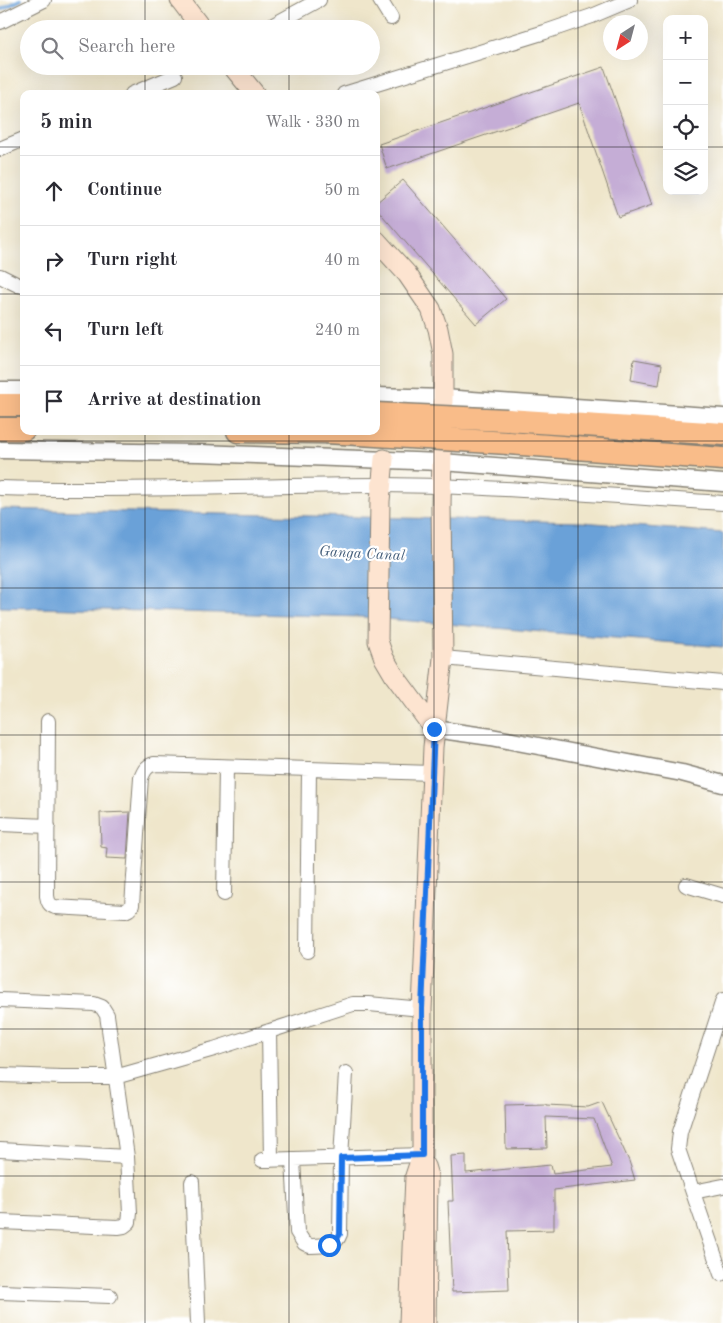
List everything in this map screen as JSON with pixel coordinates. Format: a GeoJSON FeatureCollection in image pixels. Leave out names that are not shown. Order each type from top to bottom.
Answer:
{"type":"FeatureCollection","features":[{"type":"Feature","properties":{"kind":"highway"},"geometry":{"type":"LineString","coordinates":[[0,405],[20,405]]}},
{"type":"Feature","properties":{"kind":"highway"},"geometry":{"type":"LineString","coordinates":[[380,414],[507,420],[723,434]]}},
{"type":"Feature","properties":{"kind":"highway"},"geometry":{"type":"LineString","coordinates":[[0,429],[20,429]]}},
{"type":"Feature","properties":{"kind":"highway"},"geometry":{"type":"LineString","coordinates":[[376,435],[723,459]]}},
{"type":"Feature","properties":{"kind":"main road"},"geometry":{"type":"LineString","coordinates":[[180,0],[195,20]]}},
{"type":"Feature","properties":{"kind":"main road"},"geometry":{"type":"LineString","coordinates":[[238,75],[249,90]]}},
{"type":"Feature","properties":{"kind":"main road"},"geometry":{"type":"LineString","coordinates":[[380,244],[407,274],[431,309],[438,328],[442,354],[441,506],[442,634],[444,658],[434,729],[422,1009],[422,1155],[428,1176],[426,1323]]}},
{"type":"Feature","properties":{"kind":"main road"},"geometry":{"type":"LineString","coordinates":[[384,459],[381,493],[378,641],[384,658],[394,675],[434,729]]}},
{"type":"Feature","properties":{"kind":"main road"},"geometry":{"type":"LineString","coordinates":[[409,1323],[415,1176],[422,1155]]}},
{"type":"Feature","properties":{"kind":"street"},"geometry":{"type":"LineString","coordinates":[[0,22],[44,0]]}},
{"type":"Feature","properties":{"kind":"street"},"geometry":{"type":"LineString","coordinates":[[282,20],[319,0]]}},
{"type":"Feature","properties":{"kind":"street"},"geometry":{"type":"LineString","coordinates":[[380,0],[391,18]]}},
{"type":"Feature","properties":{"kind":"street"},"geometry":{"type":"LineString","coordinates":[[357,90],[545,32],[628,1]]}},
{"type":"Feature","properties":{"kind":"street"},"geometry":{"type":"LineString","coordinates":[[142,90],[175,76]]}},
{"type":"Feature","properties":{"kind":"street"},"geometry":{"type":"LineString","coordinates":[[0,149],[20,141]]}},
{"type":"Feature","properties":{"kind":"street"},"geometry":{"type":"LineString","coordinates":[[0,276],[20,285]]}},
{"type":"Feature","properties":{"kind":"street"},"geometry":{"type":"LineString","coordinates":[[0,390],[20,390]]}},
{"type":"Feature","properties":{"kind":"street"},"geometry":{"type":"LineString","coordinates":[[380,396],[443,398],[723,417]]}},
{"type":"Feature","properties":{"kind":"street"},"geometry":{"type":"LineString","coordinates":[[0,450],[200,453],[384,459],[723,483]]}},
{"type":"Feature","properties":{"kind":"street"},"geometry":{"type":"LineString","coordinates":[[0,488],[381,493],[441,486],[723,503]]}},
{"type":"Feature","properties":{"kind":"street"},"geometry":{"type":"LineString","coordinates":[[444,658],[723,683]]}},
{"type":"Feature","properties":{"kind":"street"},"geometry":{"type":"LineString","coordinates":[[48,721],[47,896],[48,901],[55,907],[125,911],[132,905],[141,778],[148,766],[154,764],[432,773]]}},
{"type":"Feature","properties":{"kind":"street"},"geometry":{"type":"LineString","coordinates":[[434,729],[491,736],[682,773],[723,784]]}},
{"type":"Feature","properties":{"kind":"street"},"geometry":{"type":"LineString","coordinates":[[224,894],[226,766]]}},
{"type":"Feature","properties":{"kind":"street"},"geometry":{"type":"LineString","coordinates":[[307,952],[309,770]]}},
{"type":"Feature","properties":{"kind":"street"},"geometry":{"type":"LineString","coordinates":[[0,824],[48,826]]}},
{"type":"Feature","properties":{"kind":"street"},"geometry":{"type":"LineString","coordinates":[[686,885],[723,896]]}},
{"type":"Feature","properties":{"kind":"street"},"geometry":{"type":"LineString","coordinates":[[0,1000],[94,1004],[102,1007],[107,1015],[127,1157],[130,1213],[129,1222],[124,1226],[0,1222]]}},
{"type":"Feature","properties":{"kind":"street"},"geometry":{"type":"LineString","coordinates":[[721,1274],[678,1149],[680,1132],[723,1000]]}},
{"type":"Feature","properties":{"kind":"street"},"geometry":{"type":"LineString","coordinates":[[0,1074],[62,1077],[115,1076],[214,1049],[353,1004],[422,1009]]}},
{"type":"Feature","properties":{"kind":"street"},"geometry":{"type":"LineString","coordinates":[[269,1031],[266,1160],[422,1155]]}},
{"type":"Feature","properties":{"kind":"street"},"geometry":{"type":"LineString","coordinates":[[293,1160],[297,1232],[304,1243],[310,1246],[334,1243],[340,1234],[341,1158],[346,1072]]}},
{"type":"Feature","properties":{"kind":"street"},"geometry":{"type":"LineString","coordinates":[[0,1150],[127,1157]]}},
{"type":"Feature","properties":{"kind":"street"},"geometry":{"type":"LineString","coordinates":[[192,1182],[198,1323]]}},
{"type":"Feature","properties":{"kind":"street"},"geometry":{"type":"LineString","coordinates":[[693,1192],[723,1186]]}},
{"type":"Feature","properties":{"kind":"street"},"geometry":{"type":"LineString","coordinates":[[0,1292],[110,1296]]}},
{"type":"Feature","properties":{"kind":"water","name":"Ganga Canal"},"geometry":{"type":"Polygon","coordinates":[[[0,509],[582,522],[723,533],[723,647],[362,617],[0,607],[0,509]]]}},
{"type":"Feature","properties":{"kind":"building"},"geometry":{"type":"Polygon","coordinates":[[[604,67],[652,205],[618,217],[579,103],[387,169],[380,144],[604,67]]]}},
{"type":"Feature","properties":{"kind":"building"},"geometry":{"type":"Polygon","coordinates":[[[403,180],[506,299],[476,324],[380,213],[380,200],[403,180]]]}},
{"type":"Feature","properties":{"kind":"building"},"geometry":{"type":"Polygon","coordinates":[[[634,359],[662,364],[659,385],[631,380],[634,359]]]}},
{"type":"Feature","properties":{"kind":"building"},"geometry":{"type":"Polygon","coordinates":[[[130,812],[127,859],[106,858],[107,848],[101,847],[100,813],[130,812]]]}},
{"type":"Feature","properties":{"kind":"building"},"geometry":{"type":"Polygon","coordinates":[[[602,1102],[629,1161],[635,1180],[554,1190],[554,1230],[507,1231],[509,1290],[452,1292],[448,1201],[453,1201],[451,1156],[466,1155],[466,1173],[551,1165],[553,1174],[612,1167],[594,1119],[546,1117],[547,1148],[506,1149],[505,1105],[546,1104],[588,1107],[602,1102]]]}},
{"type":"Feature","properties":{"kind":"waterway"},"geometry":{"type":"LineString","coordinates":[[0,10],[20,0]]}},
{"type":"Feature","properties":{"kind":"route"},"geometry":{"type":"LineString","coordinates":[[329,1245],[338,1240],[340,1234],[341,1158],[422,1155],[422,1009],[434,729]]}}]}
